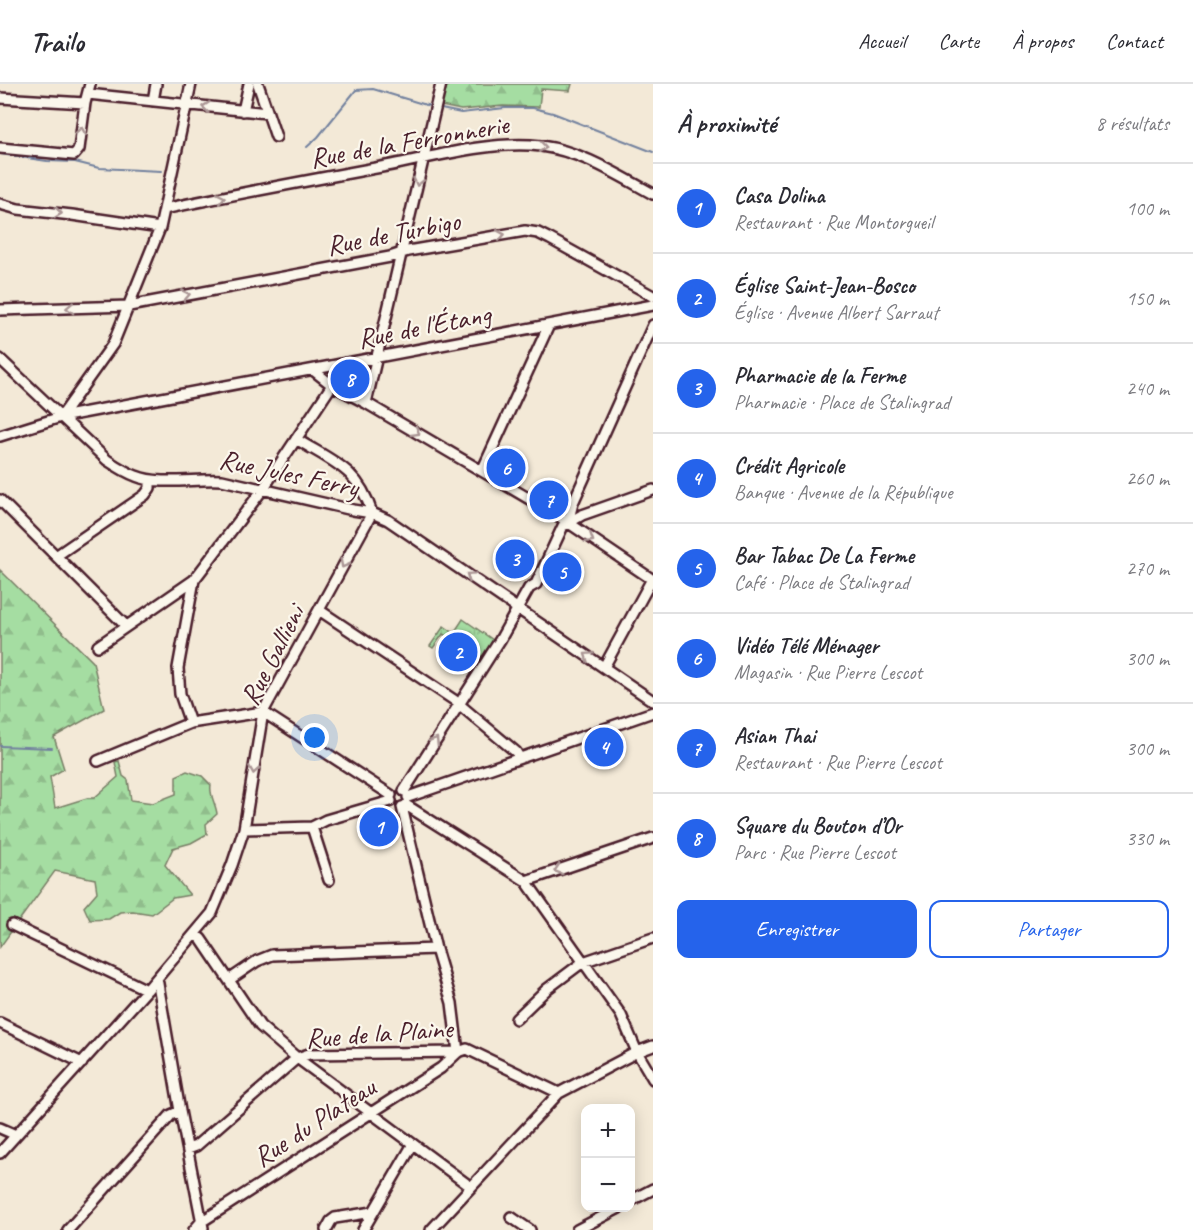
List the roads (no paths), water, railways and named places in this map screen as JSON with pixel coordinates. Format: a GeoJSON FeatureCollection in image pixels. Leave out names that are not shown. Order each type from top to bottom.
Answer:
{"type":"FeatureCollection","features":[{"type":"Feature","properties":{"kind":"street"},"geometry":{"type":"LineString","coordinates":[[0,148],[74,155],[79,148],[90,84]]}},
{"type":"Feature","properties":{"kind":"street"},"geometry":{"type":"LineString","coordinates":[[153,101],[156,84]]}},
{"type":"Feature","properties":{"kind":"street"},"geometry":{"type":"LineString","coordinates":[[61,417],[107,355],[160,228],[190,84]]}},
{"type":"Feature","properties":{"kind":"street"},"geometry":{"type":"LineString","coordinates":[[243,111],[249,84]]}},
{"type":"Feature","properties":{"kind":"street"},"geometry":{"type":"LineString","coordinates":[[258,84],[276,138]]}},
{"type":"Feature","properties":{"kind":"street"},"geometry":{"type":"LineString","coordinates":[[366,403],[441,84]]}},
{"type":"Feature","properties":{"kind":"street"},"geometry":{"type":"LineString","coordinates":[[0,98],[153,101],[267,113]]}},
{"type":"Feature","properties":{"kind":"street","name":"Rue de la Ferronnerie"},"geometry":{"type":"LineString","coordinates":[[164,209],[498,146],[542,146],[579,156],[653,194]]}},
{"type":"Feature","properties":{"kind":"street"},"geometry":{"type":"LineString","coordinates":[[0,204],[18,209],[160,228]]}},
{"type":"Feature","properties":{"kind":"street","name":"Rue de Turbigo"},"geometry":{"type":"LineString","coordinates":[[0,310],[129,306],[525,231],[538,233],[550,239],[653,296]]}},
{"type":"Feature","properties":{"kind":"street","name":"Rue de l'Étang"},"geometry":{"type":"LineString","coordinates":[[0,436],[61,417],[653,305]]}},
{"type":"Feature","properties":{"kind":"street"},"geometry":{"type":"LineString","coordinates":[[482,471],[549,325]]}},
{"type":"Feature","properties":{"kind":"street"},"geometry":{"type":"LineString","coordinates":[[568,522],[573,503],[653,325]]}},
{"type":"Feature","properties":{"kind":"street","name":"Rue Jules Ferry"},"geometry":{"type":"LineString","coordinates":[[0,359],[107,460],[136,477],[150,480],[204,478],[222,480],[372,513],[388,520],[503,601],[653,701]]}},
{"type":"Feature","properties":{"kind":"street"},"geometry":{"type":"LineString","coordinates":[[313,370],[332,385],[568,522],[652,580],[604,667]]}},
{"type":"Feature","properties":{"kind":"street"},"geometry":{"type":"LineString","coordinates":[[98,645],[194,580],[263,489],[332,385]]}},
{"type":"Feature","properties":{"kind":"street"},"geometry":{"type":"LineString","coordinates":[[296,439],[348,471],[358,481],[367,496],[372,513]]}},
{"type":"Feature","properties":{"kind":"street"},"geometry":{"type":"LineString","coordinates":[[56,556],[145,495],[150,488],[150,480]]}},
{"type":"Feature","properties":{"kind":"street"},"geometry":{"type":"LineString","coordinates":[[458,1052],[452,1003],[436,949],[405,800],[497,639],[518,609],[529,588],[536,584],[550,557],[550,549],[563,526],[568,522],[653,490]]}},
{"type":"Feature","properties":{"kind":"street"},"geometry":{"type":"LineString","coordinates":[[0,501],[126,626]]}},
{"type":"Feature","properties":{"kind":"street","name":"Rue Gallieni"},"geometry":{"type":"LineString","coordinates":[[0,1153],[147,990],[212,913],[244,829],[263,712],[372,513]]}},
{"type":"Feature","properties":{"kind":"street"},"geometry":{"type":"LineString","coordinates":[[190,723],[180,694],[178,668],[194,580]]}},
{"type":"Feature","properties":{"kind":"street"},"geometry":{"type":"LineString","coordinates":[[319,610],[459,705],[519,757]]}},
{"type":"Feature","properties":{"kind":"street"},"geometry":{"type":"LineString","coordinates":[[98,760],[190,723],[263,712],[391,798],[395,806],[405,800],[519,757],[653,712]]}},
{"type":"Feature","properties":{"kind":"street"},"geometry":{"type":"LineString","coordinates":[[244,829],[312,826],[391,798],[396,790],[405,800],[526,880],[621,1015],[637,1052],[653,1079]]}},
{"type":"Feature","properties":{"kind":"street"},"geometry":{"type":"LineString","coordinates":[[312,826],[329,880]]}},
{"type":"Feature","properties":{"kind":"street"},"geometry":{"type":"LineString","coordinates":[[526,880],[653,838]]}},
{"type":"Feature","properties":{"kind":"street"},"geometry":{"type":"LineString","coordinates":[[12,925],[147,990]]}},
{"type":"Feature","properties":{"kind":"street"},"geometry":{"type":"LineString","coordinates":[[195,934],[201,939],[260,1026],[297,1058],[471,1187]]}},
{"type":"Feature","properties":{"kind":"street"},"geometry":{"type":"LineString","coordinates":[[516,1019],[547,990],[583,962],[653,938]]}},
{"type":"Feature","properties":{"kind":"street"},"geometry":{"type":"LineString","coordinates":[[229,980],[257,961],[272,955],[436,949]]}},
{"type":"Feature","properties":{"kind":"street"},"geometry":{"type":"LineString","coordinates":[[157,978],[200,1228]]}},
{"type":"Feature","properties":{"kind":"street"},"geometry":{"type":"LineString","coordinates":[[0,1023],[82,1063]]}},
{"type":"Feature","properties":{"kind":"street"},"geometry":{"type":"LineString","coordinates":[[431,1230],[559,1093],[637,1052],[653,1047]]}},
{"type":"Feature","properties":{"kind":"street","name":"Rue de la Plaine"},"geometry":{"type":"LineString","coordinates":[[188,1149],[196,1146],[297,1058],[309,1054],[458,1052],[467,1049],[559,1093]]}},
{"type":"Feature","properties":{"kind":"street","name":"Rue du Plateau"},"geometry":{"type":"LineString","coordinates":[[200,1228],[371,1112],[441,1068],[458,1052]]}},
{"type":"Feature","properties":{"kind":"street"},"geometry":{"type":"LineString","coordinates":[[68,1230],[171,1115],[180,1111]]}},
{"type":"Feature","properties":{"kind":"street"},"geometry":{"type":"LineString","coordinates":[[0,1128],[16,1136]]}},
{"type":"Feature","properties":{"kind":"street"},"geometry":{"type":"LineString","coordinates":[[363,1230],[413,1144]]}},
{"type":"Feature","properties":{"kind":"street"},"geometry":{"type":"LineString","coordinates":[[635,1198],[653,1189]]}},
{"type":"Feature","properties":{"kind":"street"},"geometry":{"type":"LineString","coordinates":[[326,1230],[335,1218],[373,1212]]}},
{"type":"Feature","properties":{"kind":"street"},"geometry":{"type":"LineString","coordinates":[[577,1230],[611,1212]]}},
{"type":"Feature","properties":{"kind":"street"},"geometry":{"type":"LineString","coordinates":[[511,1216],[530,1230]]}},
{"type":"Feature","properties":{"kind":"waterway"},"geometry":{"type":"LineString","coordinates":[[307,147],[318,137],[356,90],[373,89],[433,107]]}},
{"type":"Feature","properties":{"kind":"waterway"},"geometry":{"type":"LineString","coordinates":[[441,109],[461,113],[505,108],[533,108],[553,113],[653,152]]}},
{"type":"Feature","properties":{"kind":"waterway"},"geometry":{"type":"LineString","coordinates":[[0,154],[47,161],[75,162],[99,168],[161,171]]}},
{"type":"Feature","properties":{"kind":"waterway"},"geometry":{"type":"LineString","coordinates":[[0,746],[52,748]]}},
{"type":"Feature","properties":{"kind":"place","name":"Square du Bouton d’Or"},"geometry":{"type":"Point","coordinates":[350,379]}},
{"type":"Feature","properties":{"kind":"place","name":"Vidéo Télé Ménager"},"geometry":{"type":"Point","coordinates":[506,468]}},
{"type":"Feature","properties":{"kind":"place","name":"Asian Thai"},"geometry":{"type":"Point","coordinates":[549,500]}},
{"type":"Feature","properties":{"kind":"place","name":"Pharmacie de la Ferme"},"geometry":{"type":"Point","coordinates":[515,559]}},
{"type":"Feature","properties":{"kind":"place","name":"Bar Tabac De La Ferme"},"geometry":{"type":"Point","coordinates":[562,572]}},
{"type":"Feature","properties":{"kind":"place","name":"Église Saint-Jean-Bosco"},"geometry":{"type":"Point","coordinates":[458,652]}},
{"type":"Feature","properties":{"kind":"place","name":"Crédit Agricole"},"geometry":{"type":"Point","coordinates":[604,747]}},
{"type":"Feature","properties":{"kind":"place","name":"Casa Dolina"},"geometry":{"type":"Point","coordinates":[379,827]}}]}
